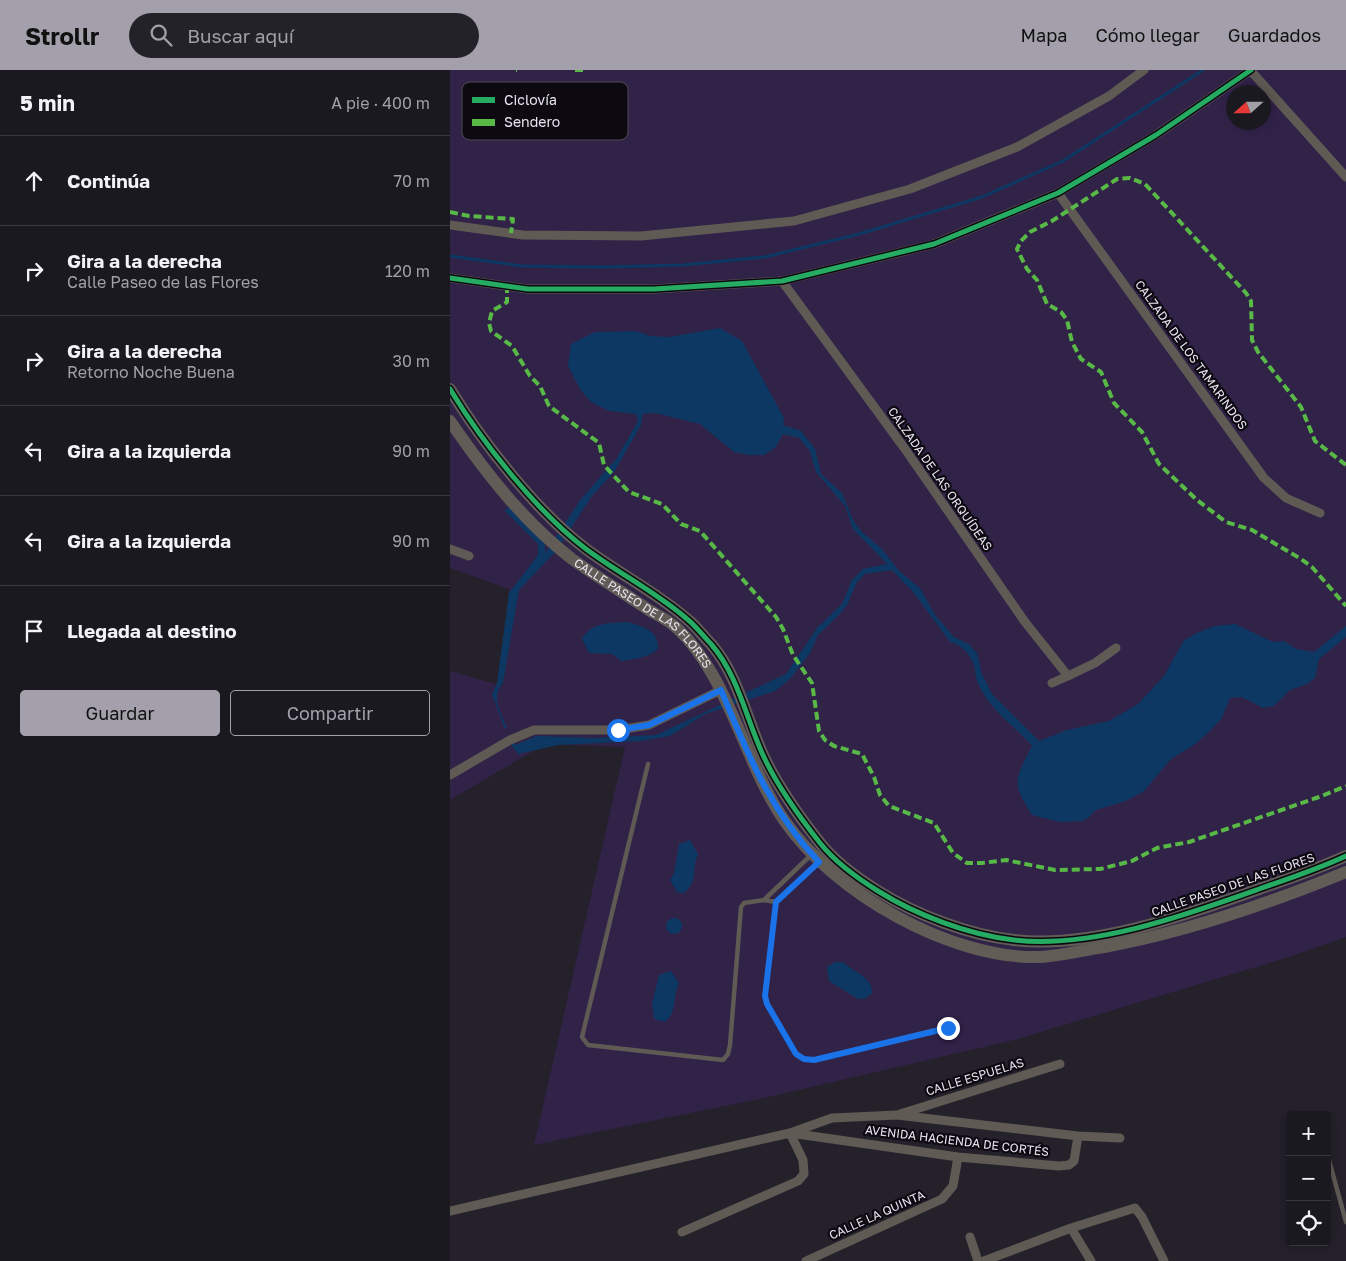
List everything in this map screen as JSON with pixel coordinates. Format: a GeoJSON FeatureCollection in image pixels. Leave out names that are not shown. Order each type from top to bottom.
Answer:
{"type":"FeatureCollection","features":[{"type":"Feature","properties":{"kind":"street"},"geometry":{"type":"LineString","coordinates":[[450,225],[523,235],[641,236],[794,221],[910,189],[1017,147],[1108,96],[1144,70]]}},
{"type":"Feature","properties":{"kind":"street"},"geometry":{"type":"LineString","coordinates":[[450,278],[528,289],[654,289],[782,281],[934,244],[1058,193],[1156,135],[1251,70],[1346,177]]}},
{"type":"Feature","properties":{"kind":"street","name":"CALZADA DE LOS TAMARINDOS"},"geometry":{"type":"LineString","coordinates":[[1058,193],[1264,478],[1286,498],[1320,512]]}},
{"type":"Feature","properties":{"kind":"street","name":"CALZADA DE LAS ORQUÍDEAS"},"geometry":{"type":"LineString","coordinates":[[782,281],[905,449],[1025,622],[1068,676]]}},
{"type":"Feature","properties":{"kind":"street","name":"CALLE PASEO DE LAS FLORES"},"geometry":{"type":"LineString","coordinates":[[450,390],[478,431],[549,517],[585,548],[688,619],[714,648],[736,684],[747,715],[776,781],[825,849],[858,878],[895,902],[936,920],[1013,940],[1051,942],[1117,932],[1169,919],[1229,900],[1346,856]]}},
{"type":"Feature","properties":{"kind":"street","name":"CALLE PASEO DE LAS FLORES"},"geometry":{"type":"LineString","coordinates":[[450,421],[484,469],[538,530],[574,560],[678,628],[704,660],[721,690],[759,779],[785,821],[815,858],[842,883],[885,911],[924,930],[966,945],[1002,954],[1041,957],[1166,934],[1233,914],[1346,872]]}},
{"type":"Feature","properties":{"kind":"street"},"geometry":{"type":"LineString","coordinates":[[463,440],[478,431]]}},
{"type":"Feature","properties":{"kind":"street"},"geometry":{"type":"LineString","coordinates":[[450,549],[469,556]]}},
{"type":"Feature","properties":{"kind":"street"},"geometry":{"type":"LineString","coordinates":[[1052,683],[1095,663],[1116,648]]}},
{"type":"Feature","properties":{"kind":"street"},"geometry":{"type":"LineString","coordinates":[[713,676],[726,667]]}},
{"type":"Feature","properties":{"kind":"street"},"geometry":{"type":"LineString","coordinates":[[450,775],[510,740],[534,730],[618,730],[649,725],[721,690]]}},
{"type":"Feature","properties":{"kind":"street"},"geometry":{"type":"LineString","coordinates":[[1229,900],[1233,914]]}},
{"type":"Feature","properties":{"kind":"street","name":"CALLE ESPUELAS"},"geometry":{"type":"LineString","coordinates":[[897,1114],[1060,1064]]}},
{"type":"Feature","properties":{"kind":"street","name":"AVENIDA HACIENDA DE CORTÉS"},"geometry":{"type":"LineString","coordinates":[[450,1211],[790,1133],[832,1118],[897,1114],[1078,1136],[1074,1161],[1069,1165],[958,1156],[790,1133]]}},
{"type":"Feature","properties":{"kind":"street"},"geometry":{"type":"LineString","coordinates":[[682,1232],[798,1181],[804,1174],[802,1160],[790,1133]]}},
{"type":"Feature","properties":{"kind":"street"},"geometry":{"type":"LineString","coordinates":[[1078,1136],[1120,1138]]}},
{"type":"Feature","properties":{"kind":"street","name":"CALLE LA QUINTA"},"geometry":{"type":"LineString","coordinates":[[806,1261],[942,1199],[953,1186],[958,1156]]}},
{"type":"Feature","properties":{"kind":"street"},"geometry":{"type":"LineString","coordinates":[[984,1261],[1071,1228],[1135,1208],[1142,1217],[1164,1261]]}},
{"type":"Feature","properties":{"kind":"street"},"geometry":{"type":"LineString","coordinates":[[1071,1228],[1091,1261]]}},
{"type":"Feature","properties":{"kind":"street"},"geometry":{"type":"LineString","coordinates":[[970,1237],[978,1261]]}},
{"type":"Feature","properties":{"kind":"lane"},"geometry":{"type":"LineString","coordinates":[[648,764],[582,1037],[588,1045],[723,1060],[728,1054],[730,1045],[741,907],[744,903],[764,900],[776,902]]}},
{"type":"Feature","properties":{"kind":"lane"},"geometry":{"type":"LineString","coordinates":[[764,900],[825,849]]}},
{"type":"Feature","properties":{"kind":"lane"},"geometry":{"type":"LineString","coordinates":[[825,849],[776,902],[765,996],[767,1004],[796,1054],[804,1059],[814,1060],[948,1028]]}},
{"type":"Feature","properties":{"kind":"lane"},"geometry":{"type":"LineString","coordinates":[[1328,1156],[1346,1222]]}},
{"type":"Feature","properties":{"kind":"shaded area"},"geometry":{"type":"Polygon","coordinates":[[[450,70],[1346,70],[1346,937],[1286,958],[1014,1040],[764,1098],[534,1145],[625,747],[545,744],[450,800],[450,671],[503,686],[509,589],[450,568],[450,70]]]}},
{"type":"Feature","properties":{"kind":"water"},"geometry":{"type":"Polygon","coordinates":[[[720,328],[742,341],[784,418],[783,425],[801,431],[815,449],[821,474],[842,493],[854,522],[862,532],[882,549],[899,571],[920,588],[935,615],[954,637],[969,644],[977,653],[982,674],[992,694],[1039,741],[1067,730],[1109,721],[1138,704],[1164,676],[1184,640],[1215,626],[1235,624],[1273,642],[1284,641],[1296,649],[1314,652],[1346,626],[1346,637],[1319,659],[1315,678],[1307,684],[1290,690],[1274,706],[1263,708],[1242,697],[1230,698],[1222,718],[1210,731],[1194,745],[1171,759],[1144,791],[1126,801],[1096,810],[1082,821],[1060,822],[1032,815],[1018,788],[1018,781],[1022,766],[1032,746],[1001,716],[988,700],[977,681],[973,662],[968,654],[958,645],[950,642],[914,593],[892,570],[865,574],[857,582],[847,605],[818,635],[810,653],[790,679],[775,691],[705,714],[670,736],[641,741],[558,745],[518,754],[509,741],[512,740],[516,745],[536,736],[595,738],[656,735],[786,674],[817,628],[842,604],[852,580],[863,569],[887,564],[853,529],[845,506],[816,472],[810,451],[799,438],[783,434],[776,447],[764,455],[748,455],[734,452],[700,424],[655,413],[643,414],[641,425],[614,472],[592,496],[556,551],[519,590],[503,683],[497,694],[498,705],[507,728],[505,729],[492,695],[497,683],[509,593],[538,555],[538,544],[504,510],[510,507],[545,543],[545,553],[581,499],[617,458],[638,421],[636,414],[609,411],[591,402],[580,389],[568,366],[571,344],[595,332],[636,331],[650,336],[669,337],[720,328]]]}},
{"type":"Feature","properties":{"kind":"water"},"geometry":{"type":"Polygon","coordinates":[[[628,622],[653,633],[658,643],[658,649],[636,659],[621,661],[612,654],[589,653],[582,639],[590,629],[602,624],[628,622]]]}},
{"type":"Feature","properties":{"kind":"water"},"geometry":{"type":"Polygon","coordinates":[[[690,840],[698,854],[692,884],[684,893],[677,892],[670,880],[674,873],[679,844],[690,840]]]}},
{"type":"Feature","properties":{"kind":"water"},"geometry":{"type":"Polygon","coordinates":[[[674,918],[680,920],[682,926],[680,932],[674,934],[668,932],[666,926],[668,920],[674,918]]]}},
{"type":"Feature","properties":{"kind":"water"},"geometry":{"type":"Polygon","coordinates":[[[835,962],[843,962],[862,975],[869,983],[872,993],[865,999],[858,999],[829,981],[827,967],[835,962]]]}},
{"type":"Feature","properties":{"kind":"water"},"geometry":{"type":"Polygon","coordinates":[[[671,971],[679,983],[672,1013],[665,1022],[654,1019],[652,1004],[659,975],[671,971]]]}},
{"type":"Feature","properties":{"kind":"waterway"},"geometry":{"type":"LineString","coordinates":[[450,256],[522,266],[683,265],[765,257],[859,234],[982,197],[1063,161],[1203,70]]}},
{"type":"Feature","properties":{"kind":"marked path"},"geometry":{"type":"LineString","coordinates":[[575,70],[586,70]]}},
{"type":"Feature","properties":{"kind":"marked path"},"geometry":{"type":"LineString","coordinates":[[1346,465],[1315,441],[1301,407],[1258,352],[1252,340],[1251,301],[1246,293],[1145,184],[1130,178],[1117,179],[1052,221],[1030,232],[1021,241],[1017,249],[1027,269],[1037,280],[1047,304],[1061,312],[1067,320],[1072,342],[1081,359],[1101,372],[1114,403],[1142,432],[1159,464],[1197,500],[1226,522],[1252,530],[1312,567],[1346,606]]}},
{"type":"Feature","properties":{"kind":"marked path"},"geometry":{"type":"LineString","coordinates":[[450,212],[469,216],[513,219],[511,233]]}},
{"type":"Feature","properties":{"kind":"marked path"},"geometry":{"type":"LineString","coordinates":[[507,285],[507,302],[492,311],[489,323],[491,331],[512,346],[530,376],[540,386],[549,406],[599,443],[604,465],[629,492],[662,504],[681,524],[700,531],[776,617],[793,655],[812,683],[819,731],[825,740],[834,746],[862,754],[874,777],[880,795],[889,806],[934,823],[953,853],[967,863],[1006,860],[1055,870],[1100,869],[1132,861],[1157,848],[1189,842],[1346,786]]}},
{"type":"Feature","properties":{"kind":"cycle path"},"geometry":{"type":"LineString","coordinates":[[450,278],[528,289],[654,289],[782,281],[934,244],[1058,193],[1156,135],[1251,70]]}},
{"type":"Feature","properties":{"kind":"cycle path"},"geometry":{"type":"LineString","coordinates":[[450,389],[494,453],[530,496],[567,534],[675,609],[711,644],[735,683],[769,767],[796,811],[820,843],[839,863],[862,881],[893,900],[943,923],[979,934],[1014,940],[1075,939],[1107,935],[1170,919],[1292,878],[1346,856]]}},
{"type":"Feature","properties":{"kind":"route"},"geometry":{"type":"LineString","coordinates":[[618,730],[649,725],[721,690],[759,779],[785,821],[819,862],[776,902],[765,996],[767,1004],[796,1054],[804,1059],[814,1060],[948,1028]]}}]}
